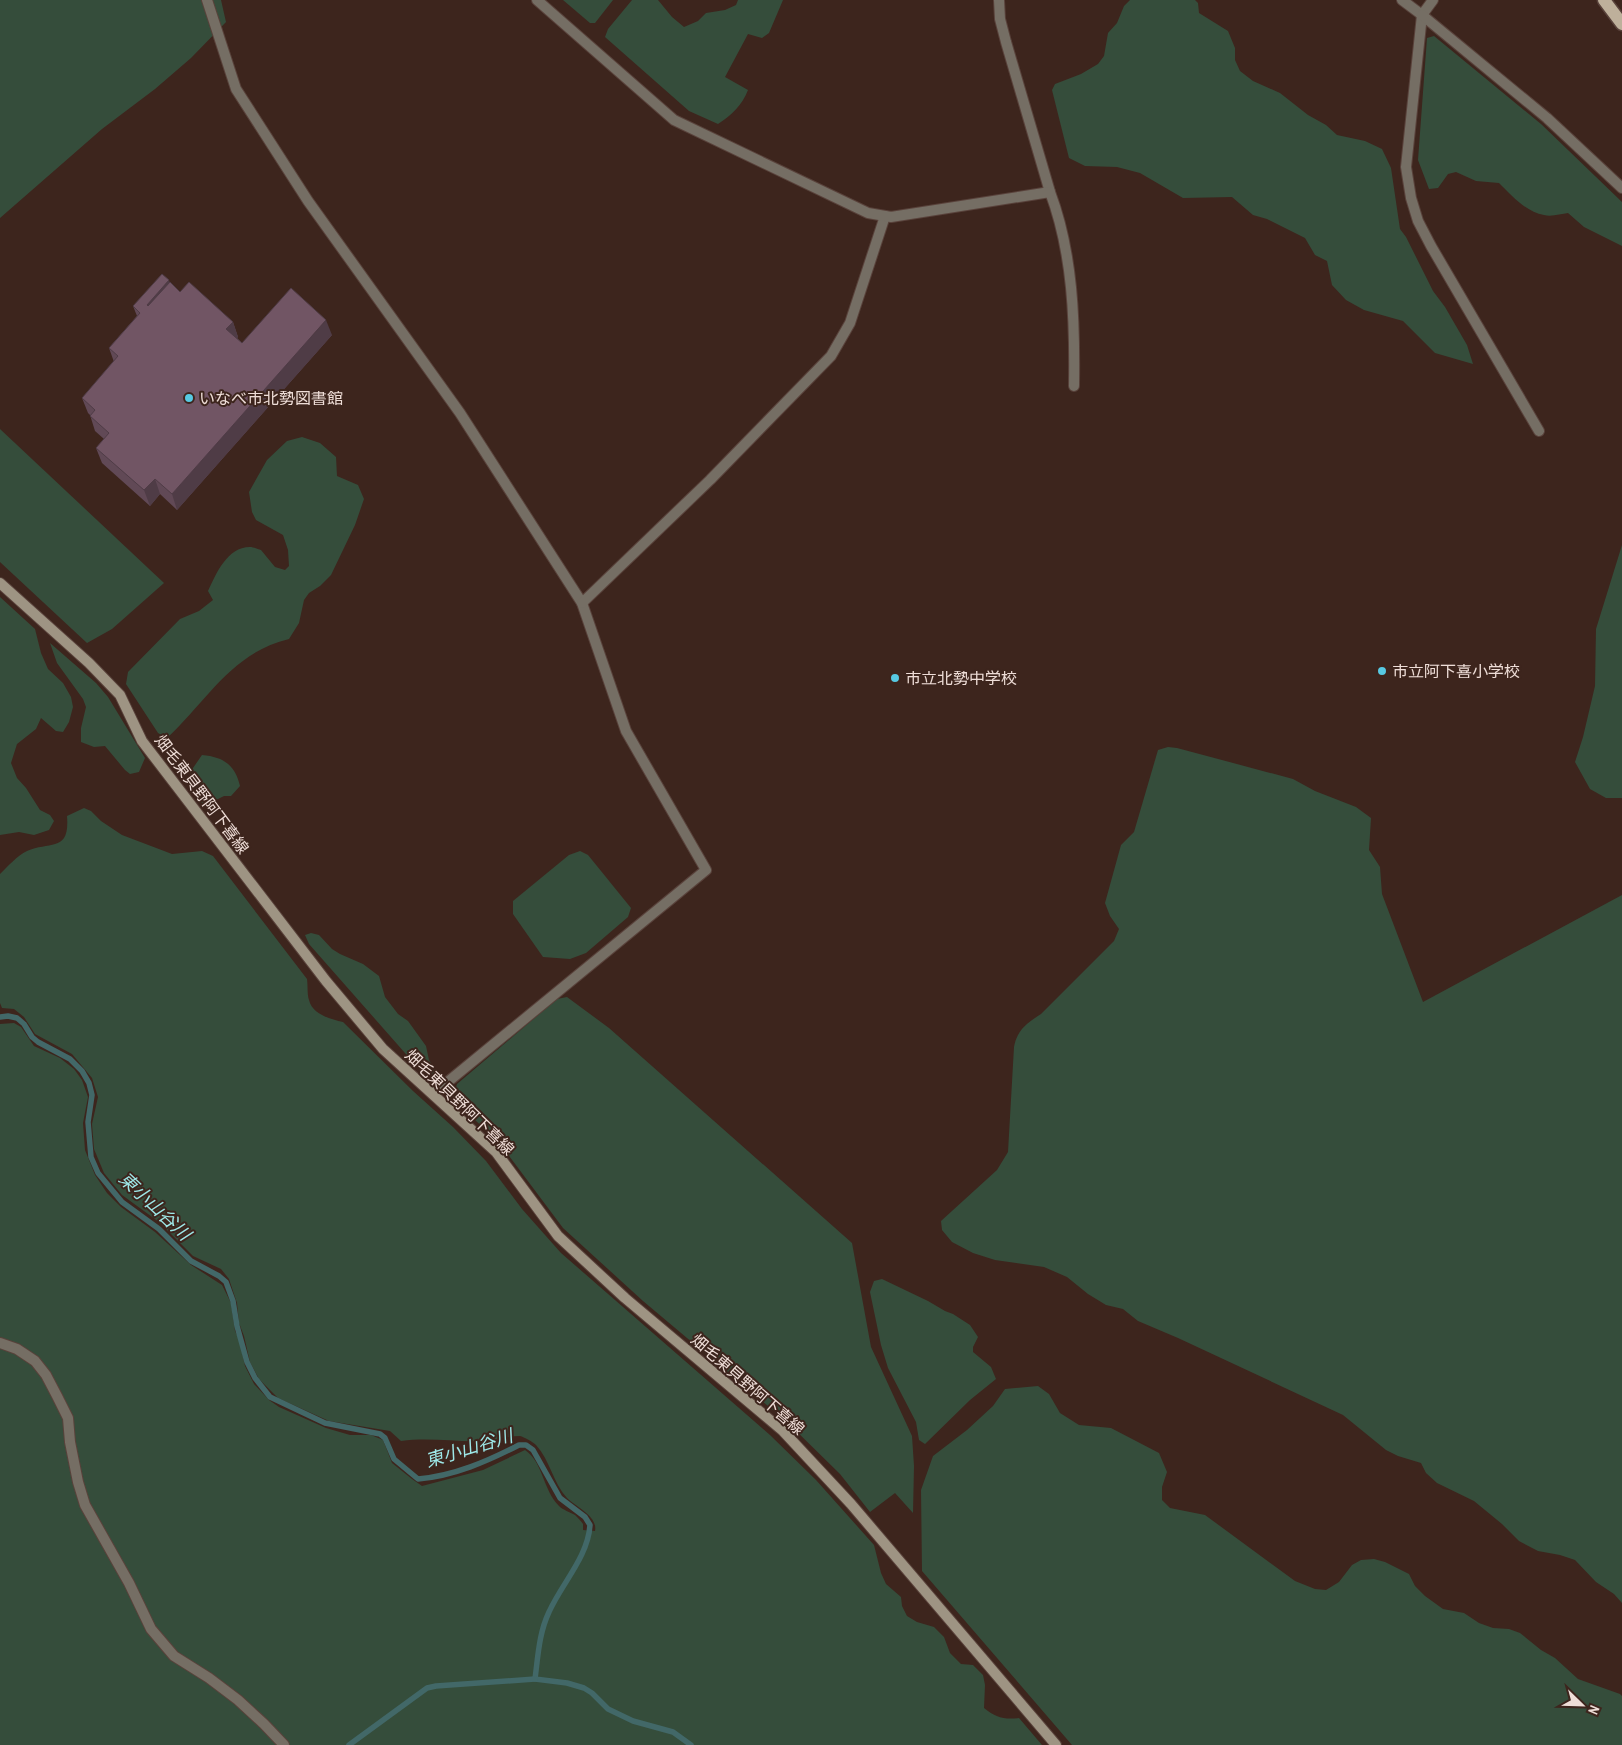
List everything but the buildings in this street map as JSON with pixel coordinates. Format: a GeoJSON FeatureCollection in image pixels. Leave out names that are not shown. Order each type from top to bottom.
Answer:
{"type":"FeatureCollection","features":[{"type":"Feature","properties":{"kind":"main road"},"geometry":{"type":"LineString","coordinates":[[1604,0],[1622,24]]}},
{"type":"Feature","properties":{"kind":"main road","name":"畑毛東貝野阿下喜線"},"geometry":{"type":"LineString","coordinates":[[0,583],[89,663],[120,695],[142,741],[326,981],[383,1048],[496,1152],[558,1236],[625,1298],[783,1431],[851,1504],[1056,1745]]}},
{"type":"Feature","properties":{"kind":"street"},"geometry":{"type":"LineString","coordinates":[[207,0],[236,89],[308,201],[460,413],[582,603],[626,731],[706,870],[433,1094]]}},
{"type":"Feature","properties":{"kind":"street"},"geometry":{"type":"LineString","coordinates":[[537,0],[674,120],[868,213],[891,217],[1050,192]]}},
{"type":"Feature","properties":{"kind":"street"},"geometry":{"type":"LineString","coordinates":[[999,0],[1000,19],[1058,214],[1069,270],[1075,335],[1074,386]]}},
{"type":"Feature","properties":{"kind":"street"},"geometry":{"type":"LineString","coordinates":[[1402,0],[1547,118],[1622,188]]}},
{"type":"Feature","properties":{"kind":"street"},"geometry":{"type":"LineString","coordinates":[[1433,0],[1422,15],[1406,167],[1411,198],[1418,220],[1431,246],[1539,432]]}},
{"type":"Feature","properties":{"kind":"street"},"geometry":{"type":"LineString","coordinates":[[582,603],[710,480],[831,356],[850,323],[884,216]]}},
{"type":"Feature","properties":{"kind":"street"},"geometry":{"type":"LineString","coordinates":[[0,1343],[18,1349],[34,1361],[46,1375],[68,1418],[70,1442],[85,1505],[130,1583],[151,1628],[174,1656],[210,1678],[238,1700],[284,1745]]}},
{"type":"Feature","properties":{"kind":"green space"},"geometry":{"type":"Polygon","coordinates":[[[0,0],[221,0],[226,22],[191,58],[155,89],[102,129],[0,218],[0,0]]]}},
{"type":"Feature","properties":{"kind":"green space"},"geometry":{"type":"Polygon","coordinates":[[[563,0],[613,0],[595,23],[590,23],[563,0]]]}},
{"type":"Feature","properties":{"kind":"green space"},"geometry":{"type":"Polygon","coordinates":[[[632,0],[658,0],[672,17],[684,27],[698,21],[706,13],[725,10],[736,5],[738,0],[783,0],[769,33],[762,38],[748,34],[725,77],[748,90],[740,105],[728,117],[718,124],[689,111],[605,37],[608,29],[632,0]]]}},
{"type":"Feature","properties":{"kind":"green space"},"geometry":{"type":"Polygon","coordinates":[[[1130,0],[1195,0],[1198,3],[1199,13],[1228,31],[1235,48],[1235,60],[1240,71],[1253,81],[1280,93],[1308,115],[1326,125],[1337,135],[1365,141],[1382,149],[1391,168],[1400,229],[1406,237],[1433,291],[1445,307],[1467,345],[1473,364],[1435,353],[1403,321],[1364,310],[1346,300],[1332,285],[1327,261],[1315,255],[1305,238],[1267,219],[1253,215],[1232,197],[1183,198],[1140,173],[1117,167],[1085,166],[1069,158],[1052,90],[1055,84],[1081,74],[1098,64],[1104,56],[1108,33],[1117,23],[1124,6],[1130,0]]]}},
{"type":"Feature","properties":{"kind":"green space"},"geometry":{"type":"Polygon","coordinates":[[[1434,36],[1541,124],[1622,202],[1622,246],[1584,227],[1568,213],[1547,216],[1531,210],[1519,202],[1499,183],[1476,181],[1456,172],[1448,174],[1438,188],[1429,189],[1418,160],[1427,38],[1434,36]]]}},
{"type":"Feature","properties":{"kind":"green space"},"geometry":{"type":"Polygon","coordinates":[[[0,429],[164,583],[112,629],[87,643],[0,562],[0,429]]]}},
{"type":"Feature","properties":{"kind":"green space"},"geometry":{"type":"Polygon","coordinates":[[[302,437],[320,443],[336,457],[337,476],[358,485],[364,499],[355,525],[331,575],[320,586],[309,593],[304,600],[299,623],[289,639],[251,655],[236,666],[167,738],[158,733],[126,684],[128,672],[180,619],[199,611],[213,600],[208,591],[223,563],[235,551],[242,548],[254,548],[261,550],[275,567],[285,570],[289,566],[288,550],[283,535],[256,520],[252,512],[249,492],[267,460],[287,441],[302,437]]]}},
{"type":"Feature","properties":{"kind":"green space"},"geometry":{"type":"Polygon","coordinates":[[[1622,545],[1622,798],[1606,798],[1590,789],[1575,762],[1595,686],[1596,629],[1622,545]]]}},
{"type":"Feature","properties":{"kind":"green space"},"geometry":{"type":"Polygon","coordinates":[[[0,597],[35,629],[41,653],[48,669],[63,683],[71,697],[73,707],[69,722],[63,732],[56,731],[41,718],[36,729],[17,744],[11,763],[17,778],[40,810],[50,815],[54,821],[49,830],[34,835],[19,832],[0,835],[0,597]]]}},
{"type":"Feature","properties":{"kind":"green space"},"geometry":{"type":"Polygon","coordinates":[[[50,643],[96,683],[108,697],[145,758],[139,772],[130,774],[105,746],[94,747],[81,742],[81,728],[86,707],[83,699],[57,663],[50,643]]]}},
{"type":"Feature","properties":{"kind":"green space"},"geometry":{"type":"Polygon","coordinates":[[[1168,747],[1293,779],[1315,791],[1356,807],[1371,818],[1369,850],[1380,867],[1382,894],[1423,1002],[1622,895],[1622,1603],[1614,1594],[1596,1582],[1575,1560],[1538,1551],[1519,1541],[1474,1501],[1437,1483],[1426,1473],[1421,1463],[1386,1450],[1343,1415],[1138,1321],[1123,1309],[1106,1305],[1088,1294],[1067,1277],[1044,1267],[995,1260],[973,1253],[952,1242],[942,1230],[941,1221],[997,1170],[1008,1152],[1014,1047],[1020,1031],[1041,1014],[1114,941],[1119,929],[1110,916],[1105,903],[1121,845],[1134,832],[1158,750],[1168,747]]]}},
{"type":"Feature","properties":{"kind":"green space"},"geometry":{"type":"Polygon","coordinates":[[[202,755],[222,760],[232,767],[240,786],[231,796],[224,796],[204,806],[188,781],[193,768],[202,755]]]}},
{"type":"Feature","properties":{"kind":"green space"},"geometry":{"type":"Polygon","coordinates":[[[84,808],[91,811],[101,821],[122,835],[172,854],[202,851],[213,856],[307,979],[308,998],[314,1009],[327,1017],[343,1022],[486,1161],[522,1209],[561,1253],[770,1435],[816,1480],[874,1545],[881,1573],[886,1584],[901,1597],[902,1606],[907,1616],[917,1622],[934,1627],[944,1637],[950,1653],[961,1664],[973,1665],[983,1675],[985,1685],[984,1708],[1000,1717],[1009,1719],[1019,1718],[1042,1745],[0,1745],[0,1024],[14,1023],[21,1027],[34,1046],[60,1058],[74,1069],[82,1080],[88,1097],[83,1123],[85,1150],[95,1175],[107,1193],[121,1207],[155,1232],[191,1265],[222,1285],[231,1303],[235,1331],[239,1339],[245,1366],[254,1384],[269,1400],[279,1407],[326,1428],[350,1435],[371,1435],[383,1440],[392,1463],[422,1486],[483,1470],[525,1450],[536,1462],[549,1492],[559,1506],[575,1515],[583,1524],[583,1530],[595,1531],[595,1526],[590,1516],[562,1492],[541,1451],[535,1444],[524,1437],[515,1436],[482,1441],[421,1439],[401,1441],[390,1431],[329,1421],[278,1398],[259,1379],[250,1362],[239,1323],[237,1303],[229,1279],[221,1269],[193,1256],[159,1222],[122,1195],[104,1173],[94,1149],[92,1124],[98,1097],[92,1078],[72,1054],[35,1034],[24,1017],[14,1009],[2,1008],[0,1003],[0,874],[16,858],[27,851],[57,844],[62,841],[67,828],[67,816],[84,808]]]}},
{"type":"Feature","properties":{"kind":"green space"},"geometry":{"type":"Polygon","coordinates":[[[580,851],[588,855],[631,908],[628,917],[586,953],[570,959],[543,957],[513,914],[513,901],[569,855],[580,851]]]}},
{"type":"Feature","properties":{"kind":"green space"},"geometry":{"type":"Polygon","coordinates":[[[311,933],[319,935],[332,949],[363,964],[379,976],[385,997],[398,1014],[408,1021],[426,1046],[429,1060],[440,1078],[436,1081],[427,1078],[309,944],[305,935],[311,933]]]}},
{"type":"Feature","properties":{"kind":"green space"},"geometry":{"type":"Polygon","coordinates":[[[567,997],[609,1028],[852,1243],[871,1347],[912,1436],[914,1466],[913,1513],[895,1493],[870,1512],[840,1474],[787,1422],[643,1301],[563,1228],[498,1141],[452,1099],[457,1084],[557,999],[567,997]]]}},
{"type":"Feature","properties":{"kind":"green space"},"geometry":{"type":"Polygon","coordinates":[[[882,1279],[953,1314],[970,1325],[978,1337],[973,1347],[973,1352],[991,1367],[996,1379],[970,1400],[925,1444],[919,1440],[916,1422],[888,1368],[881,1345],[870,1292],[874,1281],[882,1279]]]}},
{"type":"Feature","properties":{"kind":"green space"},"geometry":{"type":"Polygon","coordinates":[[[1038,1386],[1049,1394],[1060,1413],[1079,1425],[1111,1428],[1159,1453],[1167,1472],[1162,1487],[1162,1500],[1170,1508],[1205,1515],[1295,1581],[1315,1589],[1326,1590],[1339,1582],[1352,1565],[1361,1560],[1374,1559],[1385,1562],[1409,1574],[1415,1586],[1443,1609],[1464,1613],[1479,1623],[1493,1628],[1509,1629],[1520,1633],[1541,1650],[1555,1658],[1578,1679],[1620,1694],[1622,1696],[1622,1745],[1072,1745],[922,1571],[921,1490],[933,1456],[967,1430],[993,1406],[1005,1389],[1038,1386]]]}},
{"type":"Feature","properties":{"kind":"waterway","name":"東小山谷川"},"geometry":{"type":"LineString","coordinates":[[0,1017],[17,1018],[38,1042],[70,1059],[82,1071],[89,1083],[92,1095],[88,1122],[91,1157],[98,1173],[122,1202],[159,1229],[191,1261],[219,1276],[226,1282],[233,1301],[237,1326],[247,1362],[255,1378],[270,1397],[325,1423],[380,1434],[385,1438],[394,1459],[418,1479],[445,1475],[470,1467],[519,1445],[526,1445],[533,1450],[560,1498],[585,1517],[590,1525],[585,1548],[580,1559],[554,1601],[543,1628],[535,1679],[567,1683],[584,1688],[592,1693],[608,1709],[633,1721],[673,1732],[691,1745]]}},
{"type":"Feature","properties":{"kind":"waterway"},"geometry":{"type":"LineString","coordinates":[[349,1745],[427,1688],[535,1679]]}},
{"type":"Feature","properties":{"kind":"place","name":"いなべ市北勢図書館"},"geometry":{"type":"Point","coordinates":[189,398]}},
{"type":"Feature","properties":{"kind":"place","name":"市立阿下喜小学校"},"geometry":{"type":"Point","coordinates":[1382,671]}},
{"type":"Feature","properties":{"kind":"place","name":"市立北勢中学校"},"geometry":{"type":"Point","coordinates":[895,678]}}]}
